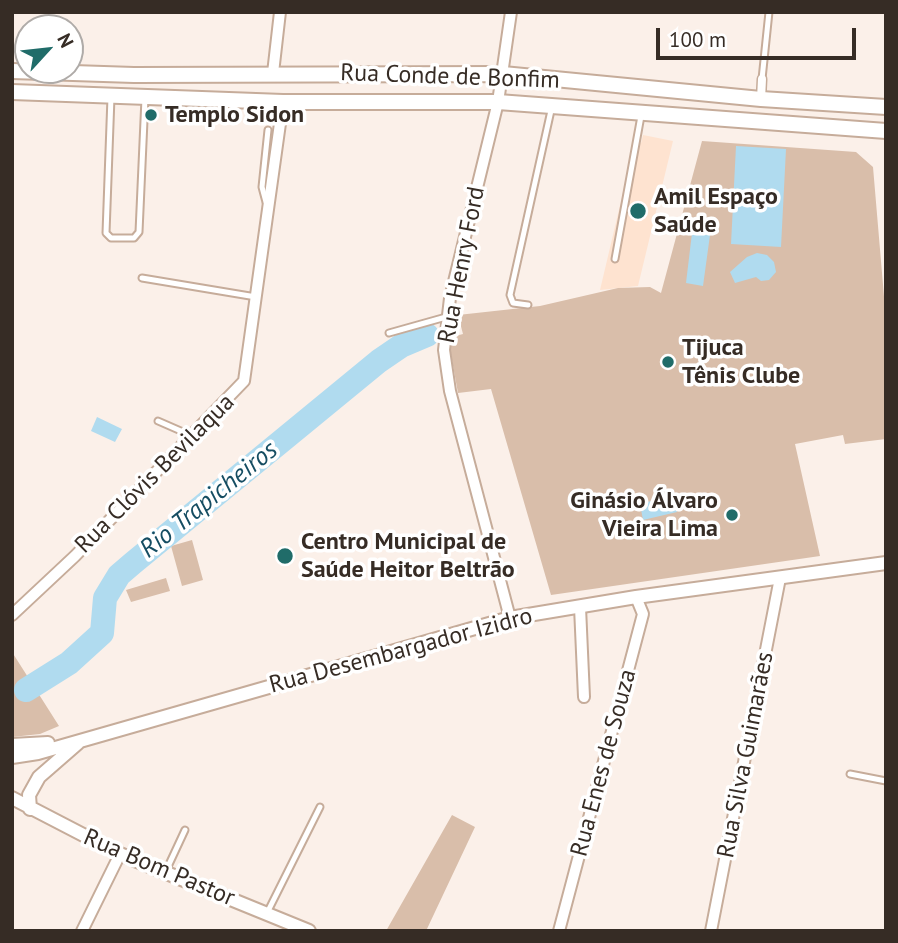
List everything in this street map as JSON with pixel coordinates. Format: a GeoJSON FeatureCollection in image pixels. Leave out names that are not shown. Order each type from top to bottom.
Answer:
{"type":"FeatureCollection","features":[{"type":"Feature","properties":{"kind":"main road","name":"Rua Conde de Bonfim"},"geometry":{"type":"LineString","coordinates":[[12,72],[134,75],[503,74],[761,99],[886,107]]}},
{"type":"Feature","properties":{"kind":"main road","name":"Rua Conde de Bonfim"},"geometry":{"type":"LineString","coordinates":[[12,92],[283,102],[498,103],[886,131]]}},
{"type":"Feature","properties":{"kind":"street"},"geometry":{"type":"LineString","coordinates":[[273,73],[280,12]]}},
{"type":"Feature","properties":{"kind":"street","name":"Rua Henry Ford"},"geometry":{"type":"LineString","coordinates":[[510,618],[445,368],[446,317],[498,103],[511,12]]}},
{"type":"Feature","properties":{"kind":"street"},"geometry":{"type":"LineString","coordinates":[[761,99],[762,79]]}},
{"type":"Feature","properties":{"kind":"street","name":"Rua Clóvis Bevilaqua"},"geometry":{"type":"LineString","coordinates":[[12,615],[192,437],[244,381],[283,102]]}},
{"type":"Feature","properties":{"kind":"street","name":"Rua Desembargador Izidro"},"geometry":{"type":"LineString","coordinates":[[12,757],[38,753],[86,737],[510,618],[636,597],[886,563]]}},
{"type":"Feature","properties":{"kind":"street","name":"Rua Silva Guimarães"},"geometry":{"type":"LineString","coordinates":[[711,931],[780,578]]}},
{"type":"Feature","properties":{"kind":"street","name":"Rua Enes de Souza"},"geometry":{"type":"LineString","coordinates":[[559,931],[643,614],[636,597]]}},
{"type":"Feature","properties":{"kind":"street"},"geometry":{"type":"LineString","coordinates":[[580,607],[584,697]]}},
{"type":"Feature","properties":{"kind":"street"},"geometry":{"type":"LineString","coordinates":[[30,809],[29,795],[39,776],[86,737]]}},
{"type":"Feature","properties":{"kind":"street","name":"Rua Desembargador Izidro"},"geometry":{"type":"LineString","coordinates":[[12,745],[86,737]]}},
{"type":"Feature","properties":{"kind":"street","name":"Rua Bom Pastor"},"geometry":{"type":"LineString","coordinates":[[14,800],[120,854],[309,931]]}},
{"type":"Feature","properties":{"kind":"street"},"geometry":{"type":"LineString","coordinates":[[82,931],[120,854]]}},
{"type":"Feature","properties":{"kind":"lane"},"geometry":{"type":"LineString","coordinates":[[762,79],[769,12]]}},
{"type":"Feature","properties":{"kind":"lane"},"geometry":{"type":"LineString","coordinates":[[111,97],[106,233],[111,238],[134,238],[139,232],[145,98]]}},
{"type":"Feature","properties":{"kind":"lane"},"geometry":{"type":"LineString","coordinates":[[528,305],[513,303],[509,295],[552,106]]}},
{"type":"Feature","properties":{"kind":"lane"},"geometry":{"type":"LineString","coordinates":[[615,259],[641,112]]}},
{"type":"Feature","properties":{"kind":"lane"},"geometry":{"type":"LineString","coordinates":[[267,205],[262,187],[268,130]]}},
{"type":"Feature","properties":{"kind":"lane"},"geometry":{"type":"LineString","coordinates":[[142,278],[257,297]]}},
{"type":"Feature","properties":{"kind":"lane"},"geometry":{"type":"LineString","coordinates":[[389,333],[446,317]]}},
{"type":"Feature","properties":{"kind":"lane"},"geometry":{"type":"LineString","coordinates":[[158,421],[192,437]]}},
{"type":"Feature","properties":{"kind":"lane"},"geometry":{"type":"LineString","coordinates":[[850,774],[886,780]]}},
{"type":"Feature","properties":{"kind":"lane"},"geometry":{"type":"LineString","coordinates":[[267,914],[320,807]]}},
{"type":"Feature","properties":{"kind":"lane"},"geometry":{"type":"LineString","coordinates":[[165,873],[186,830]]}},
{"type":"Feature","properties":{"kind":"shaded area","name":"Amil Espaço Saúde"},"geometry":{"type":"Polygon","coordinates":[[[643,135],[673,141],[638,286],[600,290],[635,142],[641,143],[643,135]]]}},
{"type":"Feature","properties":{"kind":"shaded area","name":"Tijuca Tênis Clube"},"geometry":{"type":"Polygon","coordinates":[[[702,141],[856,152],[873,167],[886,320],[886,439],[845,444],[843,435],[795,444],[820,556],[551,595],[491,389],[458,393],[448,338],[463,334],[458,315],[540,306],[618,288],[650,287],[661,293],[702,141]]]}},
{"type":"Feature","properties":{"kind":"shaded area"},"geometry":{"type":"Polygon","coordinates":[[[192,540],[203,580],[182,586],[171,546],[192,540]]]}},
{"type":"Feature","properties":{"kind":"shaded area"},"geometry":{"type":"Polygon","coordinates":[[[166,578],[170,591],[131,602],[126,590],[166,578]]]}},
{"type":"Feature","properties":{"kind":"shaded area"},"geometry":{"type":"Polygon","coordinates":[[[12,652],[59,726],[40,734],[12,737],[12,652]]]}},
{"type":"Feature","properties":{"kind":"shaded area"},"geometry":{"type":"Polygon","coordinates":[[[452,815],[475,827],[426,931],[386,931],[452,815]]]}},
{"type":"Feature","properties":{"kind":"water"},"geometry":{"type":"Polygon","coordinates":[[[736,146],[786,149],[781,247],[731,244],[736,146]]]}},
{"type":"Feature","properties":{"kind":"water"},"geometry":{"type":"Polygon","coordinates":[[[692,233],[710,235],[703,286],[686,283],[692,233]]]}},
{"type":"Feature","properties":{"kind":"water"},"geometry":{"type":"Polygon","coordinates":[[[757,253],[767,255],[774,262],[776,272],[769,280],[761,281],[756,277],[735,283],[730,272],[747,257],[757,253]]]}},
{"type":"Feature","properties":{"kind":"water"},"geometry":{"type":"Polygon","coordinates":[[[97,417],[122,429],[115,442],[91,431],[97,417]]]}},
{"type":"Feature","properties":{"kind":"water"},"geometry":{"type":"Polygon","coordinates":[[[673,495],[677,512],[643,520],[640,504],[673,495]]]}},
{"type":"Feature","properties":{"kind":"waterway","name":"Rio Trapicheiros"},"geometry":{"type":"LineString","coordinates":[[26,690],[69,663],[102,633],[105,598],[119,575],[379,361],[401,346],[427,335]]}},
{"type":"Feature","properties":{"kind":"place","name":"Templo Sidon"},"geometry":{"type":"Point","coordinates":[151,115]}},
{"type":"Feature","properties":{"kind":"place","name":"Amil Espaço Saúde"},"geometry":{"type":"Point","coordinates":[638,211]}},
{"type":"Feature","properties":{"kind":"place","name":"Tijuca Tênis Clube"},"geometry":{"type":"Point","coordinates":[668,362]}},
{"type":"Feature","properties":{"kind":"place","name":"Ginásio Álvaro Vieira Lima"},"geometry":{"type":"Point","coordinates":[732,515]}},
{"type":"Feature","properties":{"kind":"place","name":"Centro Municipal de Saúde Heitor Beltrão"},"geometry":{"type":"Point","coordinates":[285,556]}}]}
